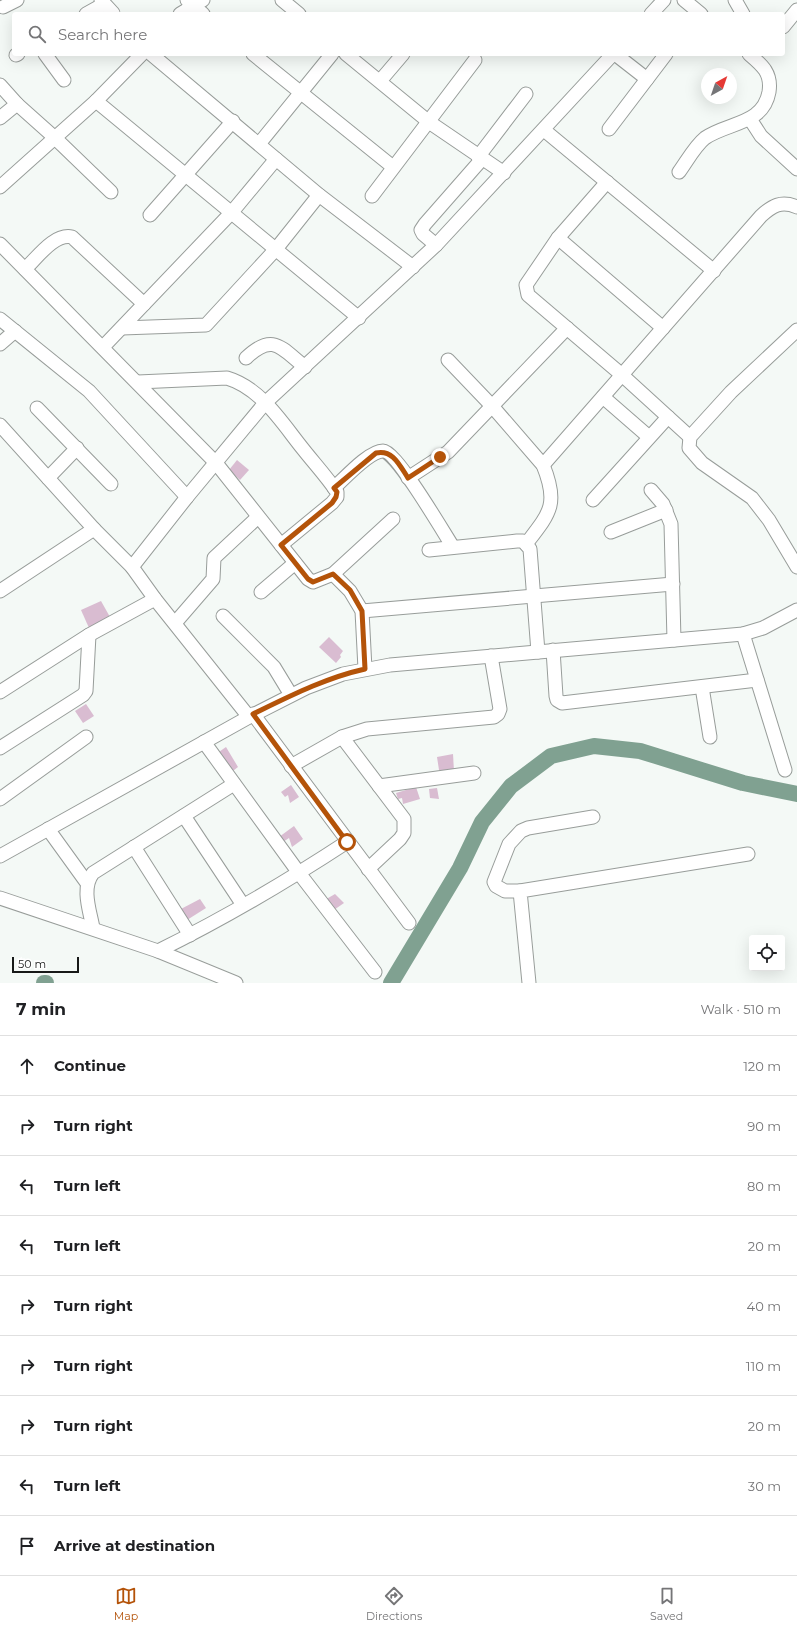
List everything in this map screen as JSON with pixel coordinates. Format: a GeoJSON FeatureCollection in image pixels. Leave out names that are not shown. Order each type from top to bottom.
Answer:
{"type":"FeatureCollection","features":[{"type":"Feature","properties":{"kind":"street"},"geometry":{"type":"LineString","coordinates":[[3,7],[17,0]]}},
{"type":"Feature","properties":{"kind":"street"},"geometry":{"type":"LineString","coordinates":[[282,0],[297,12]]}},
{"type":"Feature","properties":{"kind":"street"},"geometry":{"type":"LineString","coordinates":[[653,12],[664,0]]}},
{"type":"Feature","properties":{"kind":"street"},"geometry":{"type":"LineString","coordinates":[[684,0],[699,12]]}},
{"type":"Feature","properties":{"kind":"street"},"geometry":{"type":"LineString","coordinates":[[736,0],[742,12]]}},
{"type":"Feature","properties":{"kind":"street"},"geometry":{"type":"LineString","coordinates":[[182,12],[194,2],[202,12]]}},
{"type":"Feature","properties":{"kind":"street"},"geometry":{"type":"LineString","coordinates":[[91,12],[106,6]]}},
{"type":"Feature","properties":{"kind":"street"},"geometry":{"type":"LineString","coordinates":[[785,25],[797,10]]}},
{"type":"Feature","properties":{"kind":"street"},"geometry":{"type":"LineString","coordinates":[[46,56],[64,80]]}},
{"type":"Feature","properties":{"kind":"street"},"geometry":{"type":"LineString","coordinates":[[0,186],[96,100],[140,56]]}},
{"type":"Feature","properties":{"kind":"street"},"geometry":{"type":"LineString","coordinates":[[153,56],[319,195],[413,267]]}},
{"type":"Feature","properties":{"kind":"street"},"geometry":{"type":"LineString","coordinates":[[255,56],[393,167]]}},
{"type":"Feature","properties":{"kind":"street"},"geometry":{"type":"LineString","coordinates":[[259,144],[330,56]]}},
{"type":"Feature","properties":{"kind":"street"},"geometry":{"type":"LineString","coordinates":[[348,56],[429,122],[504,173]]}},
{"type":"Feature","properties":{"kind":"street"},"geometry":{"type":"LineString","coordinates":[[380,82],[401,56]]}},
{"type":"Feature","properties":{"kind":"street"},"geometry":{"type":"LineString","coordinates":[[132,567],[187,497],[265,403],[359,318],[436,245],[612,56]]}},
{"type":"Feature","properties":{"kind":"street"},"geometry":{"type":"LineString","coordinates":[[617,56],[647,79]]}},
{"type":"Feature","properties":{"kind":"street"},"geometry":{"type":"LineString","coordinates":[[608,129],[664,56]]}},
{"type":"Feature","properties":{"kind":"street"},"geometry":{"type":"LineString","coordinates":[[679,172],[704,140],[743,122],[760,111],[765,102],[769,88],[769,74],[751,56]]}},
{"type":"Feature","properties":{"kind":"street"},"geometry":{"type":"LineString","coordinates":[[372,196],[475,60]]}},
{"type":"Feature","properties":{"kind":"street"},"geometry":{"type":"LineString","coordinates":[[0,85],[17,104],[111,192]]}},
{"type":"Feature","properties":{"kind":"street"},"geometry":{"type":"LineString","coordinates":[[436,245],[423,234],[421,230],[424,224],[480,158],[526,94]]}},
{"type":"Feature","properties":{"kind":"street"},"geometry":{"type":"LineString","coordinates":[[96,100],[359,318]]}},
{"type":"Feature","properties":{"kind":"street"},"geometry":{"type":"LineString","coordinates":[[0,118],[17,104]]}},
{"type":"Feature","properties":{"kind":"street"},"geometry":{"type":"LineString","coordinates":[[150,215],[233,122]]}},
{"type":"Feature","properties":{"kind":"street"},"geometry":{"type":"LineString","coordinates":[[743,122],[761,136],[797,169]]}},
{"type":"Feature","properties":{"kind":"street"},"geometry":{"type":"LineString","coordinates":[[544,130],[714,271]]}},
{"type":"Feature","properties":{"kind":"street"},"geometry":{"type":"LineString","coordinates":[[103,347],[232,212],[276,159]]}},
{"type":"Feature","properties":{"kind":"street"},"geometry":{"type":"LineString","coordinates":[[607,182],[558,238],[526,285],[528,295],[622,375],[690,437]]}},
{"type":"Feature","properties":{"kind":"street"},"geometry":{"type":"LineString","coordinates":[[122,328],[206,325],[215,317],[276,249],[319,195]]}},
{"type":"Feature","properties":{"kind":"street"},"geometry":{"type":"LineString","coordinates":[[543,465],[771,207],[786,204],[797,207]]}},
{"type":"Feature","properties":{"kind":"street"},"geometry":{"type":"LineString","coordinates":[[25,269],[57,239],[64,235],[72,237],[144,304]]}},
{"type":"Feature","properties":{"kind":"street"},"geometry":{"type":"LineString","coordinates":[[558,238],[663,328]]}},
{"type":"Feature","properties":{"kind":"street"},"geometry":{"type":"LineString","coordinates":[[0,244],[138,382],[216,463],[308,579],[313,582],[333,574],[393,518]]}},
{"type":"Feature","properties":{"kind":"street"},"geometry":{"type":"LineString","coordinates":[[0,319],[89,391],[187,497]]}},
{"type":"Feature","properties":{"kind":"street"},"geometry":{"type":"LineString","coordinates":[[408,478],[448,452],[567,328]]}},
{"type":"Feature","properties":{"kind":"street"},"geometry":{"type":"LineString","coordinates":[[797,330],[731,392],[690,437],[689,448],[702,463],[752,498],[760,507],[797,567]]}},
{"type":"Feature","properties":{"kind":"street"},"geometry":{"type":"LineString","coordinates":[[0,344],[15,331]]}},
{"type":"Feature","properties":{"kind":"street"},"geometry":{"type":"LineString","coordinates":[[246,358],[265,343],[275,344],[305,367]]}},
{"type":"Feature","properties":{"kind":"street"},"geometry":{"type":"LineString","coordinates":[[448,360],[492,406],[543,465],[552,492],[552,503],[548,514],[526,544]]}},
{"type":"Feature","properties":{"kind":"street"},"geometry":{"type":"LineString","coordinates":[[138,382],[227,378],[246,387],[265,403],[337,492],[332,503],[281,545]]}},
{"type":"Feature","properties":{"kind":"street"},"geometry":{"type":"LineString","coordinates":[[603,397],[649,437]]}},
{"type":"Feature","properties":{"kind":"street"},"geometry":{"type":"LineString","coordinates":[[37,408],[111,484]]}},
{"type":"Feature","properties":{"kind":"street"},"geometry":{"type":"LineString","coordinates":[[593,500],[668,417]]}},
{"type":"Feature","properties":{"kind":"street"},"geometry":{"type":"LineString","coordinates":[[0,425],[94,529],[132,567],[155,599],[291,766],[409,923]]}},
{"type":"Feature","properties":{"kind":"street"},"geometry":{"type":"LineString","coordinates":[[48,478],[77,448]]}},
{"type":"Feature","properties":{"kind":"street"},"geometry":{"type":"LineString","coordinates":[[334,488],[369,457],[383,451],[389,453],[408,478],[453,547]]}},
{"type":"Feature","properties":{"kind":"street"},"geometry":{"type":"LineString","coordinates":[[651,490],[666,510],[671,524],[674,640]]}},
{"type":"Feature","properties":{"kind":"street"},"geometry":{"type":"LineString","coordinates":[[611,532],[666,510]]}},
{"type":"Feature","properties":{"kind":"street"},"geometry":{"type":"LineString","coordinates":[[175,623],[213,579],[214,558],[258,517]]}},
{"type":"Feature","properties":{"kind":"street"},"geometry":{"type":"LineString","coordinates":[[0,591],[94,529]]}},
{"type":"Feature","properties":{"kind":"street"},"geometry":{"type":"LineString","coordinates":[[428,550],[517,541],[526,544],[530,549],[538,652]]}},
{"type":"Feature","properties":{"kind":"street"},"geometry":{"type":"LineString","coordinates":[[261,592],[296,563]]}},
{"type":"Feature","properties":{"kind":"street"},"geometry":{"type":"LineString","coordinates":[[333,574],[350,590],[362,611],[365,669]]}},
{"type":"Feature","properties":{"kind":"street"},"geometry":{"type":"LineString","coordinates":[[362,611],[534,598],[673,584]]}},
{"type":"Feature","properties":{"kind":"street"},"geometry":{"type":"LineString","coordinates":[[0,692],[89,636],[155,599]]}},
{"type":"Feature","properties":{"kind":"street"},"geometry":{"type":"LineString","coordinates":[[0,856],[251,715],[291,695],[343,674],[390,664],[743,634],[763,628],[797,610]]}},
{"type":"Feature","properties":{"kind":"street"},"geometry":{"type":"LineString","coordinates":[[223,616],[274,667],[291,695]]}},
{"type":"Feature","properties":{"kind":"street"},"geometry":{"type":"LineString","coordinates":[[743,634],[785,770]]}},
{"type":"Feature","properties":{"kind":"street"},"geometry":{"type":"LineString","coordinates":[[0,748],[82,695],[86,690],[89,636]]}},
{"type":"Feature","properties":{"kind":"street"},"geometry":{"type":"LineString","coordinates":[[553,650],[556,696],[557,700],[562,703],[757,680]]}},
{"type":"Feature","properties":{"kind":"street"},"geometry":{"type":"LineString","coordinates":[[291,766],[342,737],[367,729],[494,717],[498,714],[500,709],[492,656]]}},
{"type":"Feature","properties":{"kind":"street"},"geometry":{"type":"LineString","coordinates":[[702,687],[710,737]]}},
{"type":"Feature","properties":{"kind":"street"},"geometry":{"type":"LineString","coordinates":[[0,799],[86,737]]}},
{"type":"Feature","properties":{"kind":"street"},"geometry":{"type":"LineString","coordinates":[[342,737],[404,819],[405,826],[400,839],[368,869]]}},
{"type":"Feature","properties":{"kind":"street"},"geometry":{"type":"LineString","coordinates":[[204,742],[299,873],[375,972]]}},
{"type":"Feature","properties":{"kind":"street"},"geometry":{"type":"LineString","coordinates":[[379,786],[474,773]]}},
{"type":"Feature","properties":{"kind":"street"},"geometry":{"type":"LineString","coordinates":[[93,928],[86,891],[87,883],[92,873],[234,784]]}},
{"type":"Feature","properties":{"kind":"street"},"geometry":{"type":"LineString","coordinates":[[184,816],[243,905]]}},
{"type":"Feature","properties":{"kind":"street"},"geometry":{"type":"LineString","coordinates":[[593,816],[528,828],[514,837],[509,844],[494,882],[496,886],[505,891],[520,891],[748,854]]}},
{"type":"Feature","properties":{"kind":"street"},"geometry":{"type":"LineString","coordinates":[[48,829],[87,883]]}},
{"type":"Feature","properties":{"kind":"street"},"geometry":{"type":"LineString","coordinates":[[158,951],[190,936],[299,873],[347,842]]}},
{"type":"Feature","properties":{"kind":"street"},"geometry":{"type":"LineString","coordinates":[[134,847],[190,936]]}},
{"type":"Feature","properties":{"kind":"street"},"geometry":{"type":"LineString","coordinates":[[520,891],[529,983]]}},
{"type":"Feature","properties":{"kind":"street"},"geometry":{"type":"LineString","coordinates":[[0,898],[158,951],[236,983]]}},
{"type":"Feature","properties":{"kind":"building"},"geometry":{"type":"Polygon","coordinates":[[[237,460],[249,470],[240,480],[229,470],[237,460]]]}},
{"type":"Feature","properties":{"kind":"building"},"geometry":{"type":"Polygon","coordinates":[[[101,601],[110,617],[89,628],[81,610],[101,601]]]}},
{"type":"Feature","properties":{"kind":"building"},"geometry":{"type":"Polygon","coordinates":[[[329,637],[343,651],[340,655],[341,657],[336,663],[319,647],[329,637]]]}},
{"type":"Feature","properties":{"kind":"building"},"geometry":{"type":"Polygon","coordinates":[[[86,704],[94,716],[83,723],[75,711],[86,704]]]}},
{"type":"Feature","properties":{"kind":"building"},"geometry":{"type":"Polygon","coordinates":[[[226,747],[238,767],[229,774],[216,754],[226,747]]]}},
{"type":"Feature","properties":{"kind":"building"},"geometry":{"type":"Polygon","coordinates":[[[453,754],[454,771],[439,770],[437,757],[453,754]]]}},
{"type":"Feature","properties":{"kind":"building"},"geometry":{"type":"Polygon","coordinates":[[[291,785],[299,797],[290,803],[288,795],[285,797],[281,792],[291,785]]]}},
{"type":"Feature","properties":{"kind":"building"},"geometry":{"type":"Polygon","coordinates":[[[416,787],[420,799],[403,804],[402,798],[398,799],[396,793],[416,787]]]}},
{"type":"Feature","properties":{"kind":"building"},"geometry":{"type":"Polygon","coordinates":[[[437,788],[439,799],[430,798],[429,789],[437,788]]]}},
{"type":"Feature","properties":{"kind":"building"},"geometry":{"type":"Polygon","coordinates":[[[294,826],[303,839],[292,847],[289,838],[283,842],[279,837],[294,826]]]}},
{"type":"Feature","properties":{"kind":"building"},"geometry":{"type":"Polygon","coordinates":[[[335,894],[344,903],[331,912],[323,901],[335,894]]]}},
{"type":"Feature","properties":{"kind":"building"},"geometry":{"type":"Polygon","coordinates":[[[200,899],[206,908],[187,920],[179,910],[200,899]]]}},
{"type":"Feature","properties":{"kind":"waterway"},"geometry":{"type":"LineString","coordinates":[[391,983],[460,868],[482,822],[511,786],[551,756],[594,746],[640,751],[743,783],[797,794]]}},
{"type":"Feature","properties":{"kind":"route"},"geometry":{"type":"LineString","coordinates":[[347,842],[253,714],[306,688],[343,674],[365,669],[362,611],[350,590],[333,574],[313,582],[308,579],[281,545],[332,503],[337,492],[334,488],[359,465],[376,453],[383,451],[389,453],[408,478],[440,457]]}}]}
